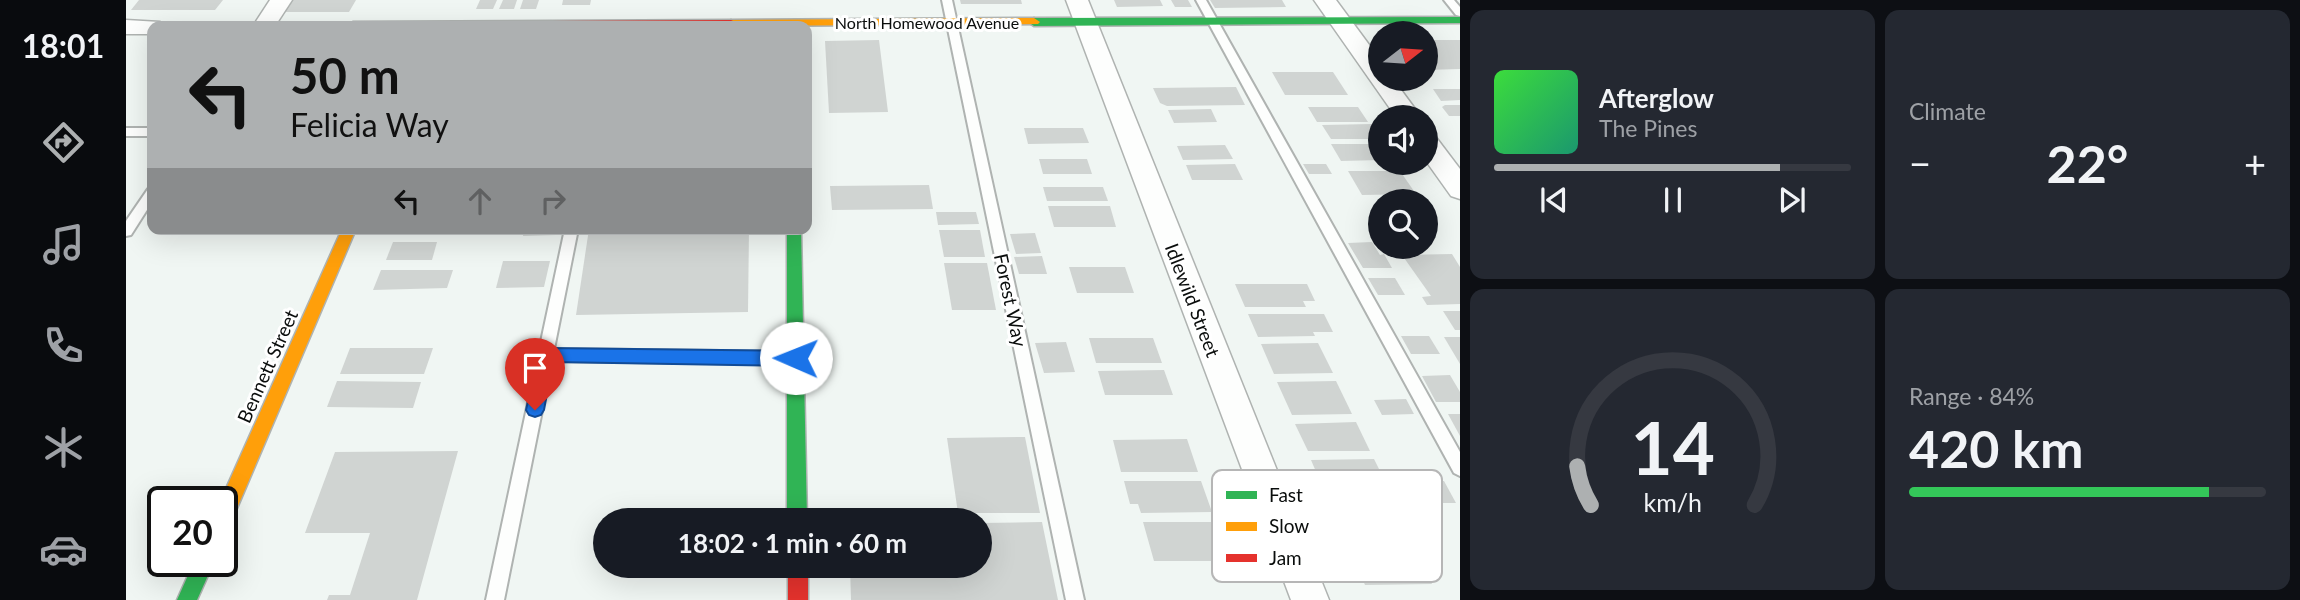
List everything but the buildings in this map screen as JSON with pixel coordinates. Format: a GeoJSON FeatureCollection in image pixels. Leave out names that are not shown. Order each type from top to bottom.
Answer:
{"type":"FeatureCollection","features":[{"type":"Feature","properties":{"kind":"street"},"geometry":{"type":"LineString","coordinates":[[267,21],[281,0]]}},
{"type":"Feature","properties":{"kind":"street"},"geometry":{"type":"LineString","coordinates":[[1325,0],[1368,60]]}},
{"type":"Feature","properties":{"kind":"street","name":"North Homewood Avenue"},"geometry":{"type":"LineString","coordinates":[[768,21],[952,22],[1082,11],[1213,22],[1460,20]]}},
{"type":"Feature","properties":{"kind":"street","name":"Idlewild Street"},"geometry":{"type":"LineString","coordinates":[[1082,11],[1260,470]]}},
{"type":"Feature","properties":{"kind":"street"},"geometry":{"type":"LineString","coordinates":[[126,27],[147,27]]}},
{"type":"Feature","properties":{"kind":"street"},"geometry":{"type":"LineString","coordinates":[[1438,159],[1460,189]]}},
{"type":"Feature","properties":{"kind":"street","name":"Bennett Street"},"geometry":{"type":"LineString","coordinates":[[237,486],[346,235]]}},
{"type":"Feature","properties":{"kind":"street"},"geometry":{"type":"LineString","coordinates":[[794,235],[797,508]]}},
{"type":"Feature","properties":{"kind":"street"},"geometry":{"type":"LineString","coordinates":[[187,600],[197,577]]}},
{"type":"Feature","properties":{"kind":"street"},"geometry":{"type":"LineString","coordinates":[[798,578],[798,600]]}},
{"type":"Feature","properties":{"kind":"street","name":"Idlewild Street"},"geometry":{"type":"LineString","coordinates":[[1303,582],[1310,600]]}},
{"type":"Feature","properties":{"kind":"lane","name":"Forest Way"},"geometry":{"type":"LineString","coordinates":[[947,0],[1075,600]]}},
{"type":"Feature","properties":{"kind":"lane"},"geometry":{"type":"LineString","coordinates":[[1201,0],[1460,468]]}},
{"type":"Feature","properties":{"kind":"lane"},"geometry":{"type":"LineString","coordinates":[[1449,0],[1460,13]]}},
{"type":"Feature","properties":{"kind":"lane"},"geometry":{"type":"LineString","coordinates":[[126,132],[147,132]]}},
{"type":"Feature","properties":{"kind":"lane"},"geometry":{"type":"LineString","coordinates":[[126,231],[147,200]]}},
{"type":"Feature","properties":{"kind":"lane"},"geometry":{"type":"LineString","coordinates":[[495,600],[571,235]]}},
{"type":"Feature","properties":{"kind":"lane"},"geometry":{"type":"LineString","coordinates":[[547,355],[796,358]]}},
{"type":"Feature","properties":{"kind":"traffic: fast"},"geometry":{"type":"LineString","coordinates":[[1034,22],[1460,20]]}},
{"type":"Feature","properties":{"kind":"traffic: fast"},"geometry":{"type":"LineString","coordinates":[[794,235],[797,508]]}},
{"type":"Feature","properties":{"kind":"traffic: fast"},"geometry":{"type":"LineString","coordinates":[[187,600],[197,577]]}},
{"type":"Feature","properties":{"kind":"traffic: slow"},"geometry":{"type":"LineString","coordinates":[[812,23],[1034,22]]}},
{"type":"Feature","properties":{"kind":"traffic: slow"},"geometry":{"type":"LineString","coordinates":[[237,486],[346,235]]}},
{"type":"Feature","properties":{"kind":"traffic: jam"},"geometry":{"type":"LineString","coordinates":[[798,578],[798,600]]}},
{"type":"Feature","properties":{"kind":"route"},"geometry":{"type":"LineString","coordinates":[[535,410],[547,355],[796,358]]}}]}
